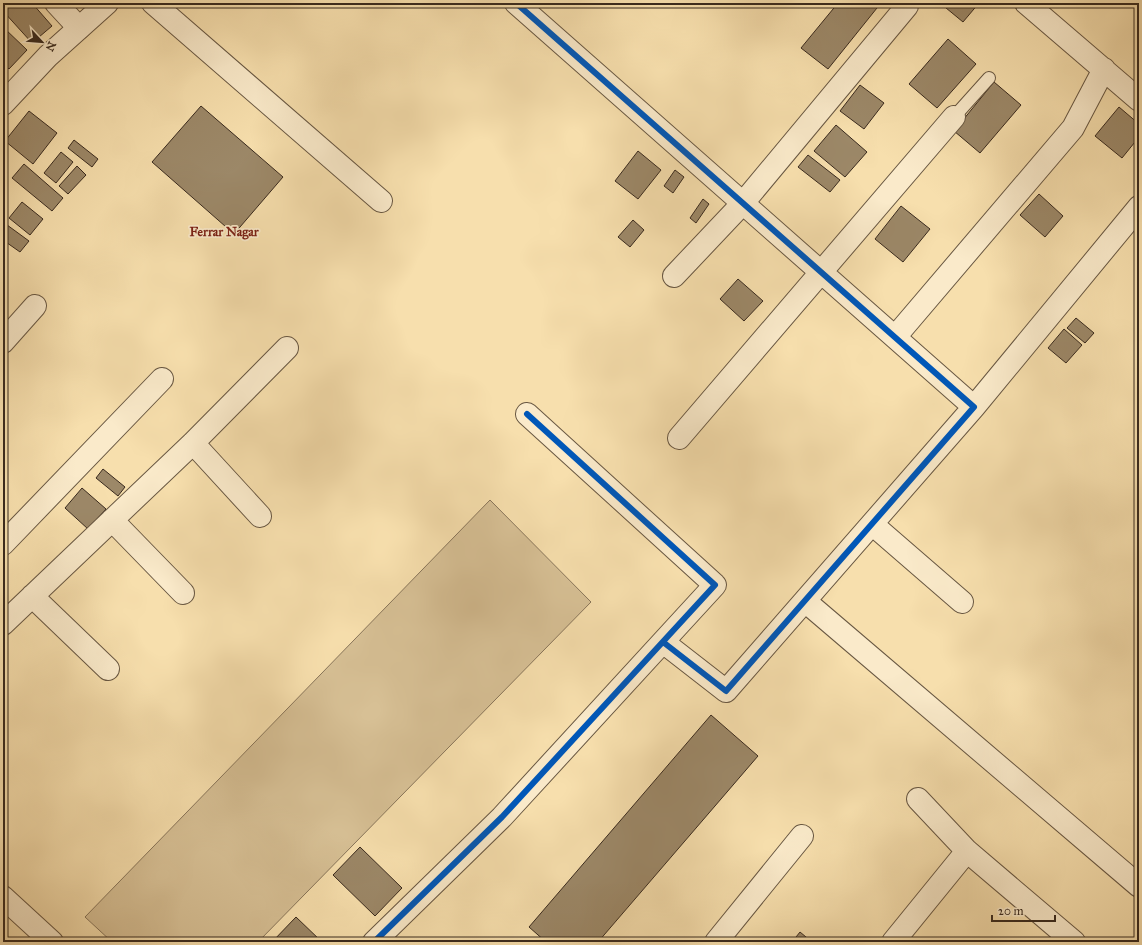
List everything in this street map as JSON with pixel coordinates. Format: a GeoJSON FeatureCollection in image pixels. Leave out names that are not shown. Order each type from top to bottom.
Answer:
{"type":"FeatureCollection","features":[{"type":"Feature","properties":{"kind":"street"},"geometry":{"type":"LineString","coordinates":[[56,3],[79,28]]}},
{"type":"Feature","properties":{"kind":"street"},"geometry":{"type":"LineString","coordinates":[[6,94],[107,3]]}},
{"type":"Feature","properties":{"kind":"street"},"geometry":{"type":"LineString","coordinates":[[153,3],[381,201]]}},
{"type":"Feature","properties":{"kind":"street"},"geometry":{"type":"LineString","coordinates":[[516,3],[974,407]]}},
{"type":"Feature","properties":{"kind":"street"},"geometry":{"type":"LineString","coordinates":[[1026,3],[1139,100]]}},
{"type":"Feature","properties":{"kind":"street"},"geometry":{"type":"LineString","coordinates":[[674,276],[743,203],[907,6]]}},
{"type":"Feature","properties":{"kind":"street"},"geometry":{"type":"LineString","coordinates":[[895,337],[1073,128],[1104,69]]}},
{"type":"Feature","properties":{"kind":"street"},"geometry":{"type":"LineString","coordinates":[[679,438],[954,118]]}},
{"type":"Feature","properties":{"kind":"street"},"geometry":{"type":"LineString","coordinates":[[663,642],[726,691],[974,407],[1139,207]]}},
{"type":"Feature","properties":{"kind":"street"},"geometry":{"type":"LineString","coordinates":[[3,342],[35,306]]}},
{"type":"Feature","properties":{"kind":"street"},"geometry":{"type":"LineString","coordinates":[[3,624],[193,443],[287,348]]}},
{"type":"Feature","properties":{"kind":"street"},"geometry":{"type":"LineString","coordinates":[[3,544],[162,379]]}},
{"type":"Feature","properties":{"kind":"street"},"geometry":{"type":"LineString","coordinates":[[374,942],[502,817],[716,585],[527,414]]}},
{"type":"Feature","properties":{"kind":"street"},"geometry":{"type":"LineString","coordinates":[[193,443],[260,516]]}},
{"type":"Feature","properties":{"kind":"street"},"geometry":{"type":"LineString","coordinates":[[112,520],[183,593]]}},
{"type":"Feature","properties":{"kind":"street"},"geometry":{"type":"LineString","coordinates":[[872,524],[962,602]]}},
{"type":"Feature","properties":{"kind":"street"},"geometry":{"type":"LineString","coordinates":[[32,596],[108,669]]}},
{"type":"Feature","properties":{"kind":"street"},"geometry":{"type":"LineString","coordinates":[[805,601],[1139,886]]}},
{"type":"Feature","properties":{"kind":"street"},"geometry":{"type":"LineString","coordinates":[[918,799],[967,851],[1074,942]]}},
{"type":"Feature","properties":{"kind":"street"},"geometry":{"type":"LineString","coordinates":[[716,942],[802,836]]}},
{"type":"Feature","properties":{"kind":"street"},"geometry":{"type":"LineString","coordinates":[[893,942],[967,851]]}},
{"type":"Feature","properties":{"kind":"street"},"geometry":{"type":"LineString","coordinates":[[3,896],[52,942]]}},
{"type":"Feature","properties":{"kind":"lane"},"geometry":{"type":"LineString","coordinates":[[954,118],[989,78]]}},
{"type":"Feature","properties":{"kind":"shaded area"},"geometry":{"type":"Polygon","coordinates":[[[490,500],[591,602],[258,942],[112,942],[85,917],[490,500]]]}},
{"type":"Feature","properties":{"kind":"building"},"geometry":{"type":"Polygon","coordinates":[[[3,3],[32,3],[52,26],[32,43],[3,11],[3,3]]]}},
{"type":"Feature","properties":{"kind":"building"},"geometry":{"type":"Polygon","coordinates":[[[838,3],[881,3],[828,69],[801,48],[838,3]]]}},
{"type":"Feature","properties":{"kind":"building"},"geometry":{"type":"Polygon","coordinates":[[[940,3],[979,3],[963,22],[940,3]]]}},
{"type":"Feature","properties":{"kind":"building"},"geometry":{"type":"Polygon","coordinates":[[[3,27],[27,50],[9,69],[3,63],[3,27]]]}},
{"type":"Feature","properties":{"kind":"building"},"geometry":{"type":"Polygon","coordinates":[[[948,39],[976,64],[937,108],[909,84],[948,39]]]}},
{"type":"Feature","properties":{"kind":"building"},"geometry":{"type":"Polygon","coordinates":[[[994,82],[1021,105],[980,153],[954,131],[994,82]]]}},
{"type":"Feature","properties":{"kind":"building"},"geometry":{"type":"Polygon","coordinates":[[[860,85],[884,103],[864,129],[840,111],[860,85]]]}},
{"type":"Feature","properties":{"kind":"building"},"geometry":{"type":"Polygon","coordinates":[[[201,106],[283,177],[234,234],[152,162],[201,106]]]}},
{"type":"Feature","properties":{"kind":"building"},"geometry":{"type":"Polygon","coordinates":[[[1119,107],[1139,124],[1139,137],[1122,158],[1095,136],[1119,107]]]}},
{"type":"Feature","properties":{"kind":"building"},"geometry":{"type":"Polygon","coordinates":[[[29,111],[57,133],[33,164],[5,141],[29,111]]]}},
{"type":"Feature","properties":{"kind":"building"},"geometry":{"type":"Polygon","coordinates":[[[836,125],[867,152],[845,177],[814,151],[836,125]]]}},
{"type":"Feature","properties":{"kind":"building"},"geometry":{"type":"Polygon","coordinates":[[[74,140],[98,159],[92,167],[68,148],[74,140]]]}},
{"type":"Feature","properties":{"kind":"building"},"geometry":{"type":"Polygon","coordinates":[[[638,151],[661,170],[638,199],[615,181],[638,151]]]}},
{"type":"Feature","properties":{"kind":"building"},"geometry":{"type":"Polygon","coordinates":[[[61,152],[73,162],[56,183],[44,173],[61,152]]]}},
{"type":"Feature","properties":{"kind":"building"},"geometry":{"type":"Polygon","coordinates":[[[808,155],[840,180],[830,192],[798,167],[808,155]]]}},
{"type":"Feature","properties":{"kind":"building"},"geometry":{"type":"Polygon","coordinates":[[[24,164],[63,198],[52,211],[12,178],[24,164]]]}},
{"type":"Feature","properties":{"kind":"building"},"geometry":{"type":"Polygon","coordinates":[[[77,166],[86,175],[68,194],[59,186],[77,166]]]}},
{"type":"Feature","properties":{"kind":"building"},"geometry":{"type":"Polygon","coordinates":[[[675,170],[684,177],[673,193],[664,186],[675,170]]]}},
{"type":"Feature","properties":{"kind":"building"},"geometry":{"type":"Polygon","coordinates":[[[1039,194],[1063,216],[1045,237],[1020,215],[1039,194]]]}},
{"type":"Feature","properties":{"kind":"building"},"geometry":{"type":"Polygon","coordinates":[[[703,199],[709,204],[696,223],[690,218],[703,199]]]}},
{"type":"Feature","properties":{"kind":"building"},"geometry":{"type":"Polygon","coordinates":[[[22,202],[43,219],[30,235],[9,218],[22,202]]]}},
{"type":"Feature","properties":{"kind":"building"},"geometry":{"type":"Polygon","coordinates":[[[901,206],[930,229],[903,262],[875,239],[901,206]]]}},
{"type":"Feature","properties":{"kind":"building"},"geometry":{"type":"Polygon","coordinates":[[[633,220],[644,230],[630,247],[618,237],[633,220]]]}},
{"type":"Feature","properties":{"kind":"building"},"geometry":{"type":"Polygon","coordinates":[[[3,222],[29,241],[20,252],[3,240],[3,222]]]}},
{"type":"Feature","properties":{"kind":"building"},"geometry":{"type":"Polygon","coordinates":[[[738,279],[763,301],[744,321],[720,299],[738,279]]]}},
{"type":"Feature","properties":{"kind":"building"},"geometry":{"type":"Polygon","coordinates":[[[1076,318],[1094,333],[1085,343],[1067,328],[1076,318]]]}},
{"type":"Feature","properties":{"kind":"building"},"geometry":{"type":"Polygon","coordinates":[[[1064,329],[1082,345],[1066,363],[1048,348],[1064,329]]]}},
{"type":"Feature","properties":{"kind":"building"},"geometry":{"type":"Polygon","coordinates":[[[103,469],[125,487],[118,496],[96,478],[103,469]]]}},
{"type":"Feature","properties":{"kind":"building"},"geometry":{"type":"Polygon","coordinates":[[[82,488],[106,509],[88,529],[65,508],[82,488]]]}},
{"type":"Feature","properties":{"kind":"building"},"geometry":{"type":"Polygon","coordinates":[[[711,715],[758,756],[598,942],[546,942],[529,927],[711,715]]]}},
{"type":"Feature","properties":{"kind":"building"},"geometry":{"type":"Polygon","coordinates":[[[360,847],[402,888],[375,916],[333,875],[360,847]]]}},
{"type":"Feature","properties":{"kind":"building"},"geometry":{"type":"Polygon","coordinates":[[[296,917],[322,942],[272,942],[296,917]]]}},
{"type":"Feature","properties":{"kind":"building"},"geometry":{"type":"Polygon","coordinates":[[[800,932],[812,942],[792,942],[800,932]]]}},
{"type":"Feature","properties":{"kind":"cycle path"},"geometry":{"type":"LineString","coordinates":[[516,3],[974,407],[726,691],[663,642]]}},
{"type":"Feature","properties":{"kind":"cycle path"},"geometry":{"type":"LineString","coordinates":[[374,942],[502,817],[715,585],[527,414]]}},
{"type":"Feature","properties":{"kind":"district","name":"Ferrar Nagar"},"geometry":{"type":"Point","coordinates":[224,231]}}]}
